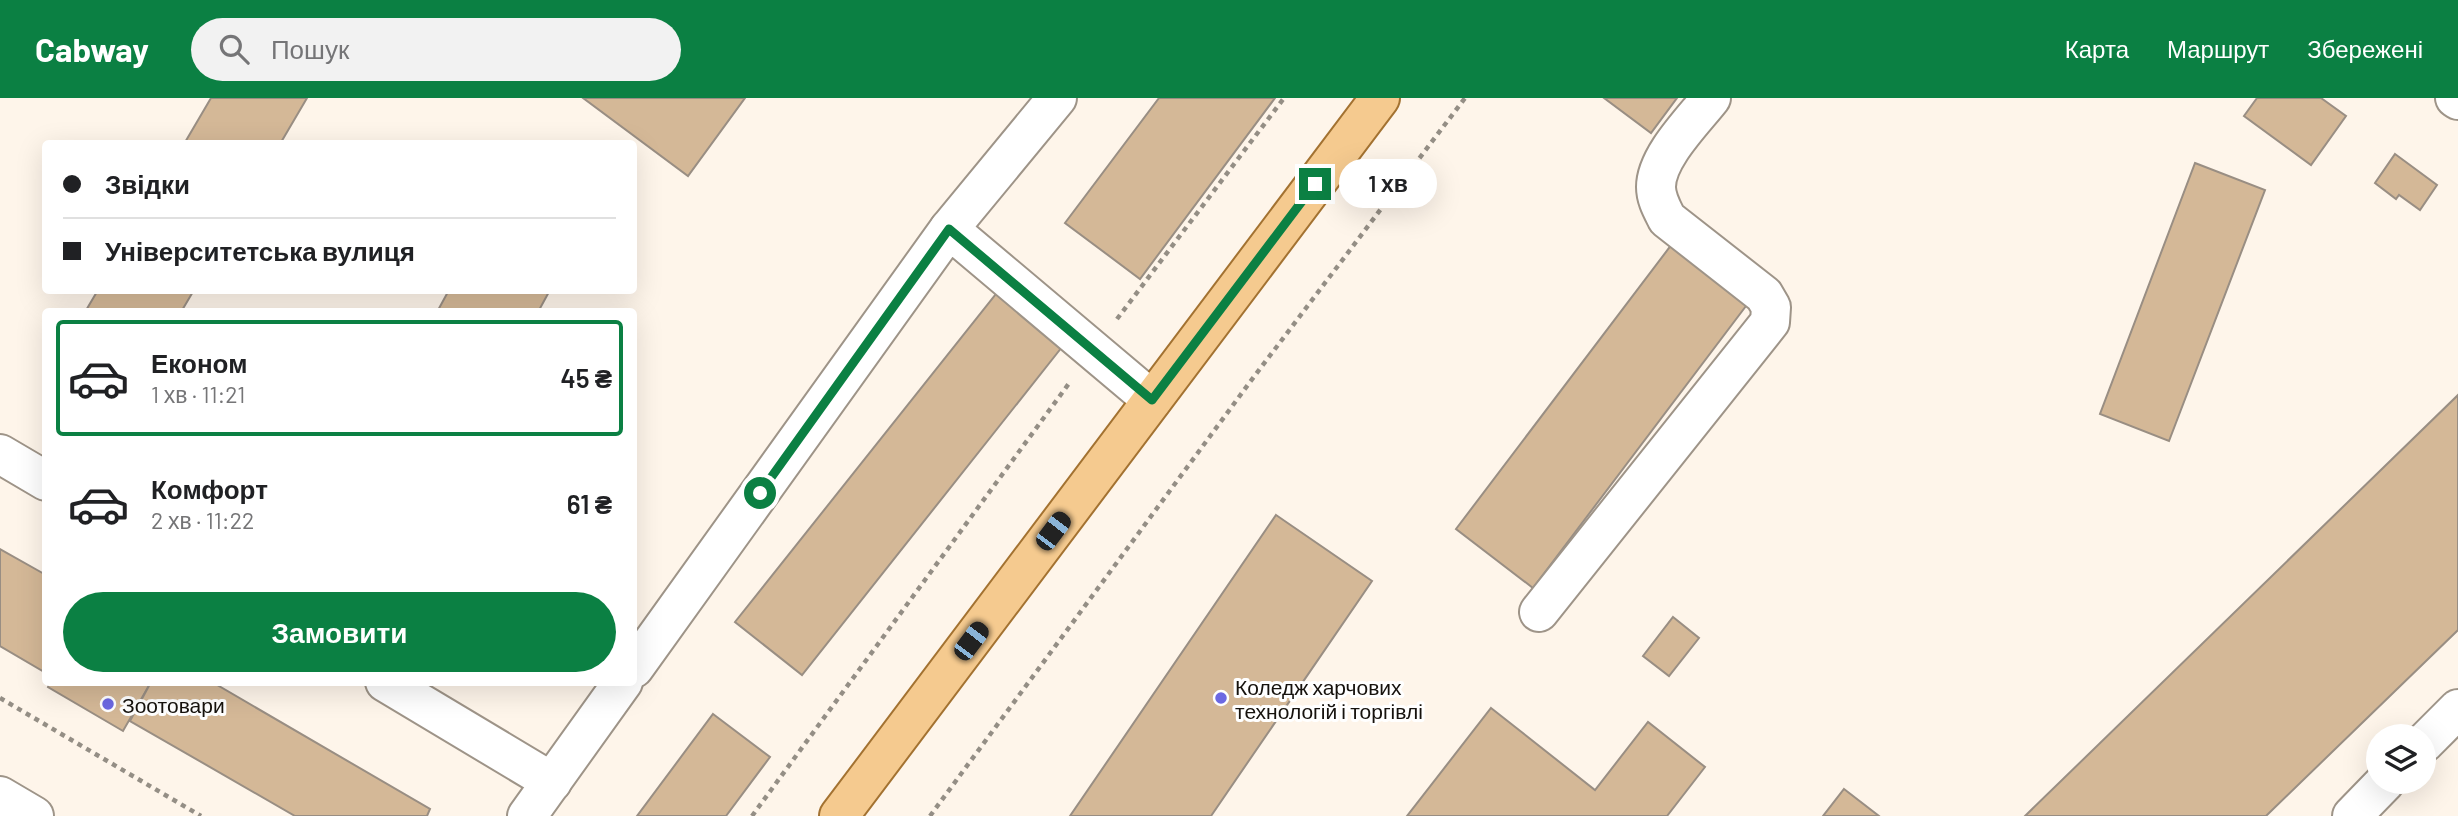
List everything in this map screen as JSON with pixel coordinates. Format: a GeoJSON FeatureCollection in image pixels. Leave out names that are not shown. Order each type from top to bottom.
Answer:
{"type":"FeatureCollection","features":[{"type":"Feature","properties":{"kind":"main road"},"geometry":{"type":"LineString","coordinates":[[839,816],[1380,98]]}},
{"type":"Feature","properties":{"kind":"street"},"geometry":{"type":"LineString","coordinates":[[637,664],[949,229],[1057,98]]}},
{"type":"Feature","properties":{"kind":"street"},"geometry":{"type":"LineString","coordinates":[[1539,611],[1770,322],[1771,307],[1764,295],[1667,219],[1656,188],[1658,172],[1667,155],[1711,98]]}},
{"type":"Feature","properties":{"kind":"street"},"geometry":{"type":"LineString","coordinates":[[949,229],[1152,400]]}},
{"type":"Feature","properties":{"kind":"street"},"geometry":{"type":"LineString","coordinates":[[0,454],[42,479]]}},
{"type":"Feature","properties":{"kind":"street"},"geometry":{"type":"LineString","coordinates":[[392,686],[552,782]]}},
{"type":"Feature","properties":{"kind":"street"},"geometry":{"type":"LineString","coordinates":[[527,816],[620,686]]}},
{"type":"Feature","properties":{"kind":"street"},"geometry":{"type":"LineString","coordinates":[[2436,731],[2458,709]]}},
{"type":"Feature","properties":{"kind":"street"},"geometry":{"type":"LineString","coordinates":[[2352,816],[2373,794]]}},
{"type":"Feature","properties":{"kind":"street"},"geometry":{"type":"LineString","coordinates":[[0,796],[34,816]]}},
{"type":"Feature","properties":{"kind":"path"},"geometry":{"type":"LineString","coordinates":[[752,816],[1093,350],[1284,98]]}},
{"type":"Feature","properties":{"kind":"path"},"geometry":{"type":"LineString","coordinates":[[930,816],[1250,382],[1465,98]]}},
{"type":"Feature","properties":{"kind":"path"},"geometry":{"type":"LineString","coordinates":[[0,698],[201,816]]}},
{"type":"Feature","properties":{"kind":"building"},"geometry":{"type":"Polygon","coordinates":[[[211,98],[307,98],[282,140],[186,140],[211,98]]]}},
{"type":"Feature","properties":{"kind":"building"},"geometry":{"type":"Polygon","coordinates":[[[583,98],[745,98],[688,176],[583,98]]]}},
{"type":"Feature","properties":{"kind":"building"},"geometry":{"type":"Polygon","coordinates":[[[1159,98],[1275,98],[1140,279],[1065,223],[1159,98]]]}},
{"type":"Feature","properties":{"kind":"building"},"geometry":{"type":"Polygon","coordinates":[[[1604,98],[1677,98],[1651,133],[1604,98]]]}},
{"type":"Feature","properties":{"kind":"building"},"geometry":{"type":"Polygon","coordinates":[[[2257,98],[2321,98],[2346,116],[2311,165],[2244,116],[2257,98]]]}},
{"type":"Feature","properties":{"kind":"building"},"geometry":{"type":"Polygon","coordinates":[[[2395,154],[2437,185],[2420,210],[2399,195],[2396,199],[2375,183],[2395,154]]]}},
{"type":"Feature","properties":{"kind":"building"},"geometry":{"type":"Polygon","coordinates":[[[2195,163],[2265,190],[2169,441],[2100,414],[2195,163]]]}},
{"type":"Feature","properties":{"kind":"building"},"geometry":{"type":"Polygon","coordinates":[[[1672,244],[1749,302],[1533,588],[1456,529],[1672,244]]]}},
{"type":"Feature","properties":{"kind":"building"},"geometry":{"type":"Polygon","coordinates":[[[96,294],[192,294],[183,308],[87,308],[96,294]]]}},
{"type":"Feature","properties":{"kind":"building"},"geometry":{"type":"Polygon","coordinates":[[[447,294],[548,294],[540,308],[439,308],[447,294]]]}},
{"type":"Feature","properties":{"kind":"building"},"geometry":{"type":"Polygon","coordinates":[[[996,294],[1062,347],[802,675],[735,622],[996,294]]]}},
{"type":"Feature","properties":{"kind":"building"},"geometry":{"type":"Polygon","coordinates":[[[2458,395],[2458,630],[2266,816],[2025,816],[2458,395]]]}},
{"type":"Feature","properties":{"kind":"building","name":"Коледж харчових технологій і торгівлі"},"geometry":{"type":"Polygon","coordinates":[[[1276,515],[1372,581],[1211,816],[1070,816],[1276,515]]]}},
{"type":"Feature","properties":{"kind":"building"},"geometry":{"type":"Polygon","coordinates":[[[0,549],[42,573],[42,671],[0,646],[0,549]]]}},
{"type":"Feature","properties":{"kind":"building"},"geometry":{"type":"Polygon","coordinates":[[[1673,617],[1699,638],[1669,676],[1643,656],[1673,617]]]}},
{"type":"Feature","properties":{"kind":"building","name":"Зоотовари"},"geometry":{"type":"Polygon","coordinates":[[[48,686],[149,686],[123,731],[48,686]]]}},
{"type":"Feature","properties":{"kind":"building"},"geometry":{"type":"Polygon","coordinates":[[[149,686],[219,686],[430,809],[427,816],[295,816],[130,721],[149,686]]]}},
{"type":"Feature","properties":{"kind":"building"},"geometry":{"type":"Polygon","coordinates":[[[1491,708],[1595,790],[1648,722],[1705,767],[1667,816],[1407,816],[1491,708]]]}},
{"type":"Feature","properties":{"kind":"building"},"geometry":{"type":"Polygon","coordinates":[[[713,714],[770,757],[726,816],[637,816],[713,714]]]}},
{"type":"Feature","properties":{"kind":"building"},"geometry":{"type":"Polygon","coordinates":[[[1844,789],[1879,816],[1823,816],[1844,789]]]}},
{"type":"Feature","properties":{"kind":"place","name":"Коледж харчових технологій і торгівлі"},"geometry":{"type":"Point","coordinates":[1221,698]}},
{"type":"Feature","properties":{"kind":"place","name":"Зоотовари"},"geometry":{"type":"Point","coordinates":[108,704]}},
{"type":"Feature","properties":{"kind":"route"},"geometry":{"type":"LineString","coordinates":[[760,493],[949,229],[1152,400],[1315,184]]}}]}
